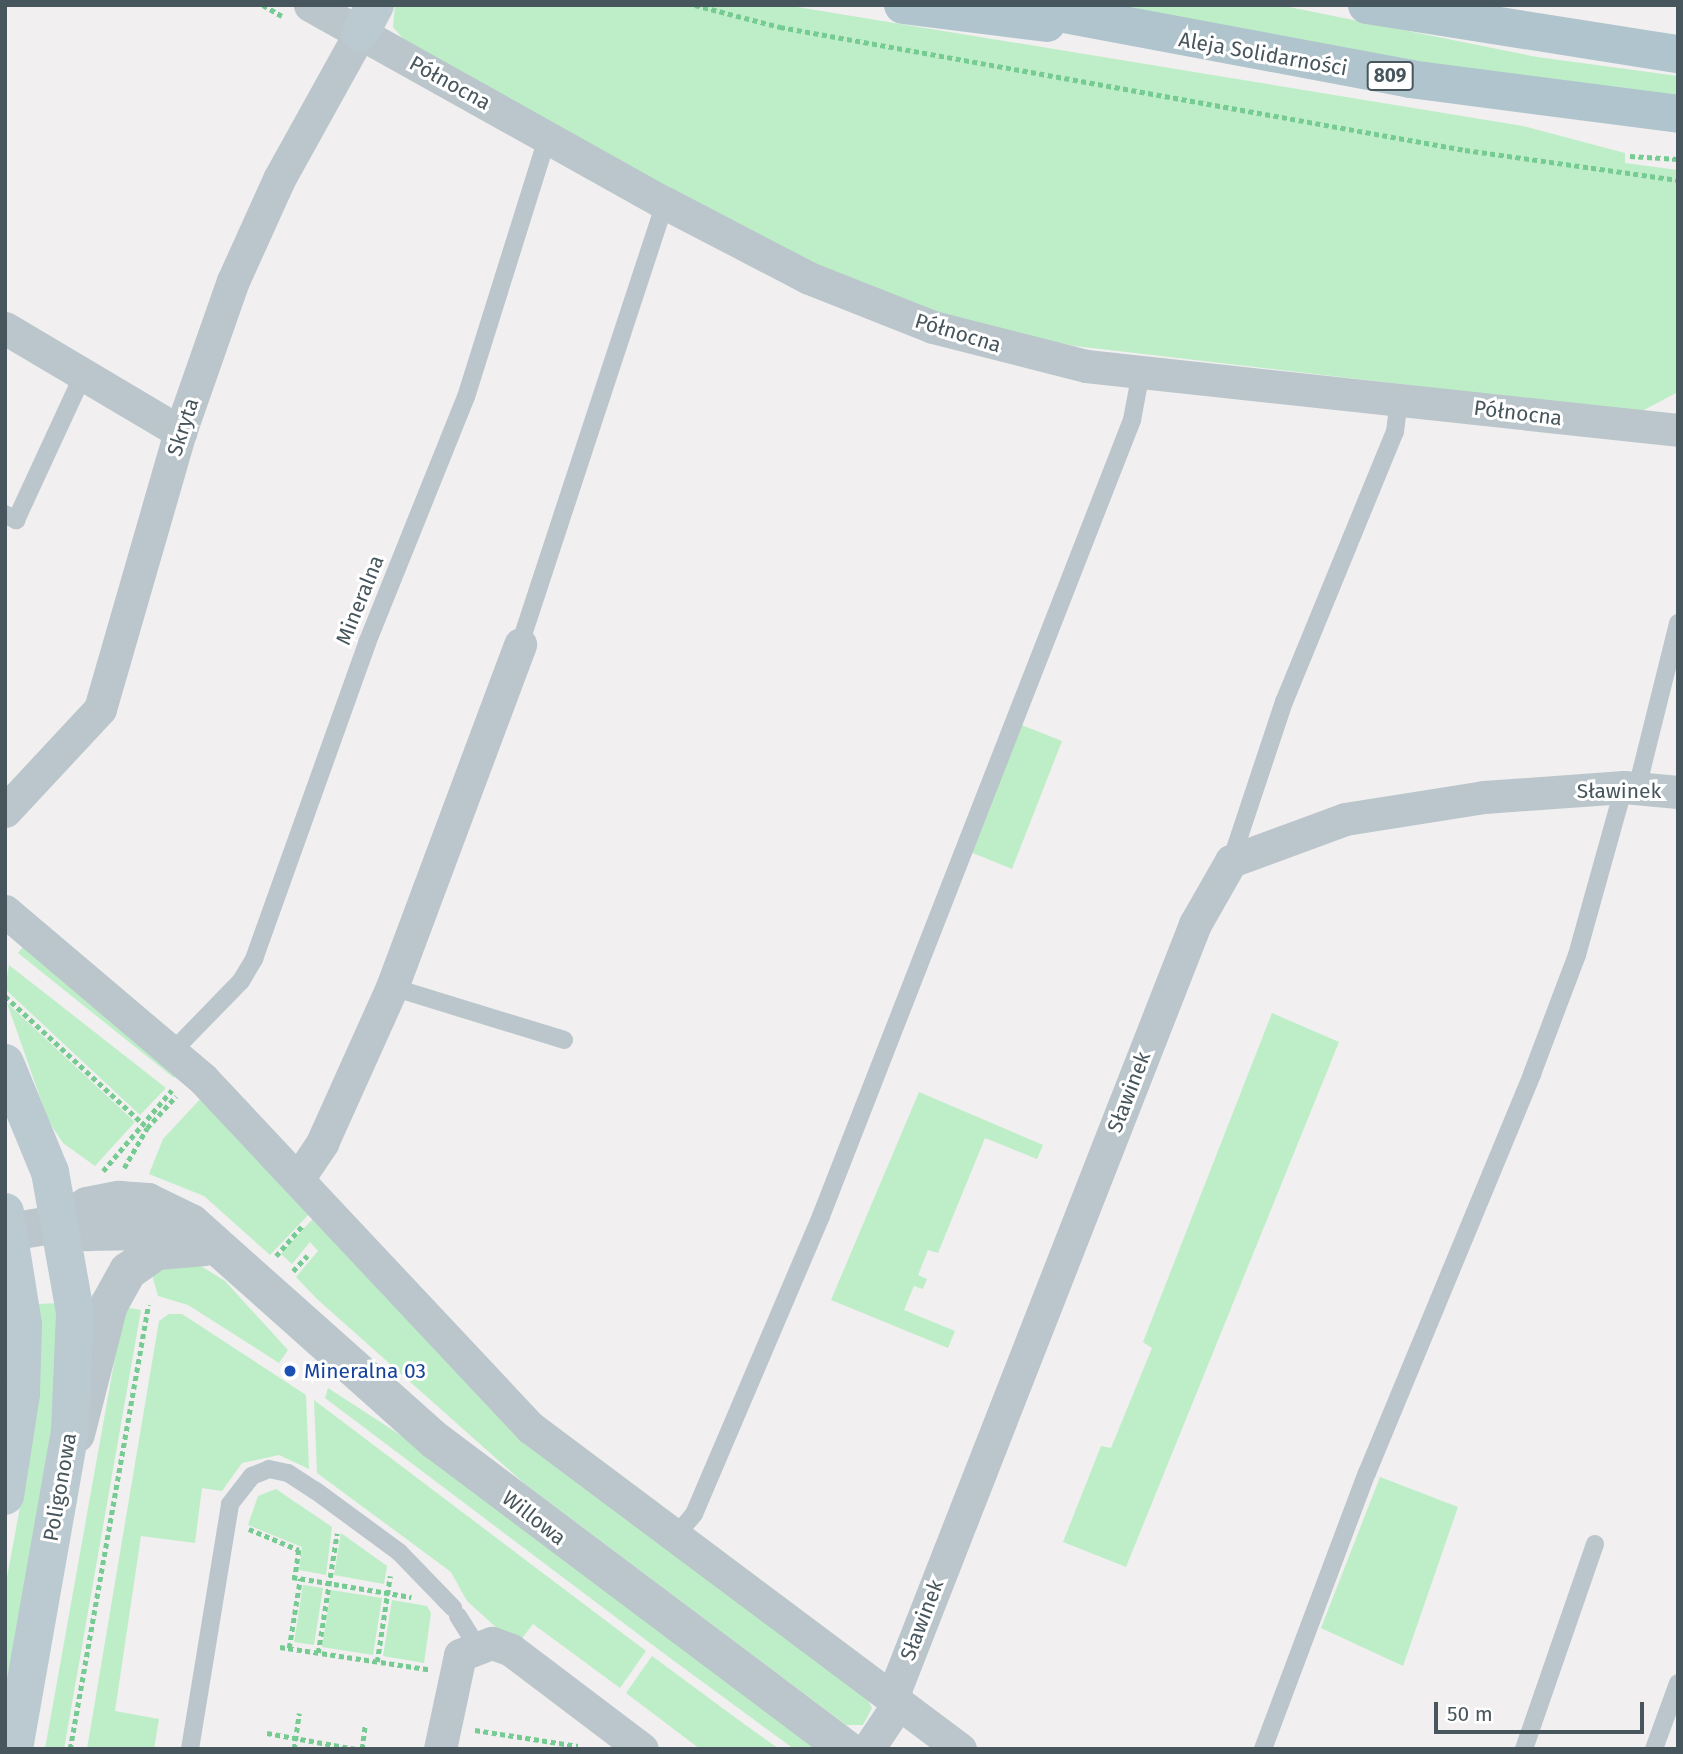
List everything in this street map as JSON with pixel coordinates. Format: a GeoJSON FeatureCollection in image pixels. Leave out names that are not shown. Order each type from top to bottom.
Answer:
{"type":"FeatureCollection","features":[{"type":"Feature","properties":{"kind":"main road","name":"809"},"geometry":{"type":"LineString","coordinates":[[903,5],[994,20],[1105,26]]}},
{"type":"Feature","properties":{"kind":"main road","name":"Aleja Solidarności"},"geometry":{"type":"LineString","coordinates":[[1016,5],[1105,26],[1410,79],[1678,114]]}},
{"type":"Feature","properties":{"kind":"main road"},"geometry":{"type":"LineString","coordinates":[[1367,5],[1678,54]]}},
{"type":"Feature","properties":{"kind":"main road","name":"Poligonowa"},"geometry":{"type":"LineString","coordinates":[[5,1063],[32,1119],[63,1223],[75,1313],[66,1459],[15,1749]]}},
{"type":"Feature","properties":{"kind":"main road"},"geometry":{"type":"LineString","coordinates":[[5,1496],[22,1369],[8,1222]]}},
{"type":"Feature","properties":{"kind":"street","name":"Północna"},"geometry":{"type":"LineString","coordinates":[[310,5],[367,19],[547,138],[664,204],[809,278],[933,327],[1039,356],[1141,372],[1678,430]]}},
{"type":"Feature","properties":{"kind":"street","name":"Skryta"},"geometry":{"type":"LineString","coordinates":[[5,811],[100,709],[180,432],[253,230],[367,19]]}},
{"type":"Feature","properties":{"kind":"street"},"geometry":{"type":"LineString","coordinates":[[5,328],[180,432]]}},
{"type":"Feature","properties":{"kind":"street"},"geometry":{"type":"LineString","coordinates":[[300,1176],[322,1143],[392,986],[520,644]]}},
{"type":"Feature","properties":{"kind":"street","name":"Sławinek"},"geometry":{"type":"LineString","coordinates":[[868,1749],[896,1707],[895,1690],[1195,924],[1231,861],[1345,819],[1484,797],[1630,787],[1678,792]]}},
{"type":"Feature","properties":{"kind":"street"},"geometry":{"type":"LineString","coordinates":[[5,911],[170,1054],[300,1176],[522,1419],[673,1539],[896,1707],[960,1749]]}},
{"type":"Feature","properties":{"kind":"street","name":"Willowa"},"geometry":{"type":"LineString","coordinates":[[63,1223],[100,1202],[148,1202],[191,1223],[436,1441],[846,1749]]}},
{"type":"Feature","properties":{"kind":"street","name":"Willowa"},"geometry":{"type":"LineString","coordinates":[[8,1222],[63,1223],[99,1234],[162,1233],[205,1247],[239,1267]]}},
{"type":"Feature","properties":{"kind":"street"},"geometry":{"type":"LineString","coordinates":[[66,1459],[114,1291],[128,1270],[157,1251],[205,1247]]}},
{"type":"Feature","properties":{"kind":"street"},"geometry":{"type":"LineString","coordinates":[[444,1740],[453,1673],[460,1655],[476,1645],[511,1650],[642,1749]]}},
{"type":"Feature","properties":{"kind":"lane","name":"Mineralna"},"geometry":{"type":"LineString","coordinates":[[170,1054],[241,981],[254,959],[367,643],[466,397],[547,138]]}},
{"type":"Feature","properties":{"kind":"lane"},"geometry":{"type":"LineString","coordinates":[[520,644],[664,204]]}},
{"type":"Feature","properties":{"kind":"lane"},"geometry":{"type":"LineString","coordinates":[[673,1539],[694,1514],[821,1216],[1127,433],[1141,372]]}},
{"type":"Feature","properties":{"kind":"lane"},"geometry":{"type":"LineString","coordinates":[[5,514],[16,520],[83,374]]}},
{"type":"Feature","properties":{"kind":"lane"},"geometry":{"type":"LineString","coordinates":[[1231,861],[1284,702],[1395,432],[1399,399]]}},
{"type":"Feature","properties":{"kind":"lane"},"geometry":{"type":"LineString","coordinates":[[1263,1749],[1367,1473],[1532,1074],[1577,955],[1678,623]]}},
{"type":"Feature","properties":{"kind":"lane"},"geometry":{"type":"LineString","coordinates":[[392,986],[564,1040]]}},
{"type":"Feature","properties":{"kind":"lane"},"geometry":{"type":"LineString","coordinates":[[190,1749],[230,1504],[252,1476],[288,1473],[399,1552],[453,1607],[476,1645]]}},
{"type":"Feature","properties":{"kind":"lane"},"geometry":{"type":"LineString","coordinates":[[1524,1749],[1595,1545]]}},
{"type":"Feature","properties":{"kind":"lane"},"geometry":{"type":"LineString","coordinates":[[1654,1749],[1678,1683]]}},
{"type":"Feature","properties":{"kind":"path"},"geometry":{"type":"LineString","coordinates":[[695,5],[780,27],[1465,150],[1678,180]]}},
{"type":"Feature","properties":{"kind":"path"},"geometry":{"type":"LineString","coordinates":[[1630,156],[1678,159]]}},
{"type":"Feature","properties":{"kind":"path"},"geometry":{"type":"LineString","coordinates":[[5,996],[147,1128]]}},
{"type":"Feature","properties":{"kind":"path"},"geometry":{"type":"LineString","coordinates":[[103,1165],[175,1086]]}},
{"type":"Feature","properties":{"kind":"path"},"geometry":{"type":"LineString","coordinates":[[307,1256],[294,1272],[276,1256],[323,1202]]}},
{"type":"Feature","properties":{"kind":"path"},"geometry":{"type":"LineString","coordinates":[[70,1749],[151,1292]]}},
{"type":"Feature","properties":{"kind":"path"},"geometry":{"type":"LineString","coordinates":[[244,1527],[299,1550],[289,1648]]}},
{"type":"Feature","properties":{"kind":"path"},"geometry":{"type":"LineString","coordinates":[[318,1653],[338,1527]]}},
{"type":"Feature","properties":{"kind":"path"},"geometry":{"type":"LineString","coordinates":[[377,1661],[392,1566]]}},
{"type":"Feature","properties":{"kind":"path"},"geometry":{"type":"LineString","coordinates":[[295,1578],[453,1607]]}},
{"type":"Feature","properties":{"kind":"path"},"geometry":{"type":"LineString","coordinates":[[280,1647],[453,1673]]}},
{"type":"Feature","properties":{"kind":"path"},"geometry":{"type":"LineString","coordinates":[[294,1749],[299,1713]]}},
{"type":"Feature","properties":{"kind":"path"},"geometry":{"type":"LineString","coordinates":[[362,1749],[365,1724]]}},
{"type":"Feature","properties":{"kind":"path"},"geometry":{"type":"LineString","coordinates":[[267,1733],[356,1749]]}},
{"type":"Feature","properties":{"kind":"path"},"geometry":{"type":"LineString","coordinates":[[444,1740],[578,1746]]}},
{"type":"Feature","properties":{"kind":"green space"},"geometry":{"type":"Polygon","coordinates":[[[395,5],[785,5],[1523,126],[1625,153],[1625,163],[1678,170],[1678,392],[1640,412],[1075,346],[980,327],[884,295],[792,254],[519,107],[405,41],[393,27],[395,5]]]}},
{"type":"Feature","properties":{"kind":"green space"},"geometry":{"type":"Polygon","coordinates":[[[1100,5],[1279,5],[1537,57],[1678,76],[1678,98],[1303,46],[1100,5]]]}},
{"type":"Feature","properties":{"kind":"green space"},"geometry":{"type":"Polygon","coordinates":[[[1019,724],[1062,741],[1012,869],[963,849],[1019,724]]]}},
{"type":"Feature","properties":{"kind":"green space"},"geometry":{"type":"Polygon","coordinates":[[[26,943],[178,1073],[174,1078],[18,953],[26,943]]]}},
{"type":"Feature","properties":{"kind":"green space"},"geometry":{"type":"Polygon","coordinates":[[[9,965],[166,1088],[140,1115],[5,989],[9,965]]]}},
{"type":"Feature","properties":{"kind":"green space"},"geometry":{"type":"Polygon","coordinates":[[[7,1003],[135,1122],[95,1166],[63,1143],[48,1120],[7,1003]]]}},
{"type":"Feature","properties":{"kind":"green space"},"geometry":{"type":"Polygon","coordinates":[[[1272,1013],[1339,1042],[1126,1567],[1063,1542],[1101,1446],[1111,1448],[1152,1348],[1143,1342],[1272,1013]]]}},
{"type":"Feature","properties":{"kind":"green space"},"geometry":{"type":"Polygon","coordinates":[[[919,1092],[1043,1145],[1037,1159],[985,1138],[938,1253],[928,1250],[918,1275],[927,1279],[923,1289],[914,1286],[904,1310],[955,1331],[948,1348],[831,1300],[919,1092]]]}},
{"type":"Feature","properties":{"kind":"green space"},"geometry":{"type":"Polygon","coordinates":[[[204,1095],[312,1211],[270,1255],[204,1196],[149,1174],[163,1139],[204,1095]]]}},
{"type":"Feature","properties":{"kind":"green space"},"geometry":{"type":"Polygon","coordinates":[[[318,1213],[556,1467],[868,1700],[872,1708],[863,1725],[846,1725],[525,1484],[317,1299],[296,1277],[318,1251],[310,1242],[292,1264],[281,1254],[318,1213]]]}},
{"type":"Feature","properties":{"kind":"green space"},"geometry":{"type":"Polygon","coordinates":[[[159,1264],[201,1266],[225,1281],[288,1350],[279,1363],[188,1305],[158,1296],[152,1275],[159,1264]]]}},
{"type":"Feature","properties":{"kind":"green space"},"geometry":{"type":"Polygon","coordinates":[[[58,1303],[58,1390],[5,1707],[5,1588],[27,1469],[38,1304],[58,1303]]]}},
{"type":"Feature","properties":{"kind":"green space"},"geometry":{"type":"Polygon","coordinates":[[[124,1307],[141,1310],[64,1749],[45,1749],[124,1307]]]}},
{"type":"Feature","properties":{"kind":"green space"},"geometry":{"type":"Polygon","coordinates":[[[169,1314],[182,1314],[306,1395],[309,1469],[279,1455],[242,1463],[222,1491],[202,1488],[195,1543],[141,1536],[115,1711],[159,1719],[154,1749],[87,1749],[159,1321],[169,1314]]]}},
{"type":"Feature","properties":{"kind":"green space"},"geometry":{"type":"Polygon","coordinates":[[[328,1388],[405,1438],[815,1749],[794,1749],[666,1655],[325,1398],[328,1388]]]}},
{"type":"Feature","properties":{"kind":"green space"},"geometry":{"type":"Polygon","coordinates":[[[314,1400],[646,1651],[620,1688],[533,1624],[520,1641],[499,1630],[467,1601],[451,1572],[317,1473],[314,1400]]]}},
{"type":"Feature","properties":{"kind":"green space"},"geometry":{"type":"Polygon","coordinates":[[[1380,1477],[1458,1507],[1403,1666],[1321,1628],[1380,1477]]]}},
{"type":"Feature","properties":{"kind":"green space"},"geometry":{"type":"Polygon","coordinates":[[[276,1489],[332,1527],[326,1575],[299,1570],[302,1547],[248,1525],[258,1496],[276,1489]]]}},
{"type":"Feature","properties":{"kind":"green space"},"geometry":{"type":"Polygon","coordinates":[[[341,1533],[387,1566],[384,1584],[334,1575],[341,1533]]]}},
{"type":"Feature","properties":{"kind":"green space"},"geometry":{"type":"Polygon","coordinates":[[[303,1585],[323,1588],[314,1645],[294,1642],[303,1585]]]}},
{"type":"Feature","properties":{"kind":"green space"},"geometry":{"type":"Polygon","coordinates":[[[331,1590],[382,1598],[373,1655],[322,1647],[331,1590]]]}},
{"type":"Feature","properties":{"kind":"green space"},"geometry":{"type":"Polygon","coordinates":[[[392,1600],[427,1606],[431,1613],[424,1663],[383,1656],[392,1600]]]}},
{"type":"Feature","properties":{"kind":"green space"},"geometry":{"type":"Polygon","coordinates":[[[652,1656],[779,1749],[700,1749],[626,1693],[652,1656]]]}},
{"type":"Feature","properties":{"kind":"place","name":"Mineralna 03"},"geometry":{"type":"Point","coordinates":[290,1371]}}]}
